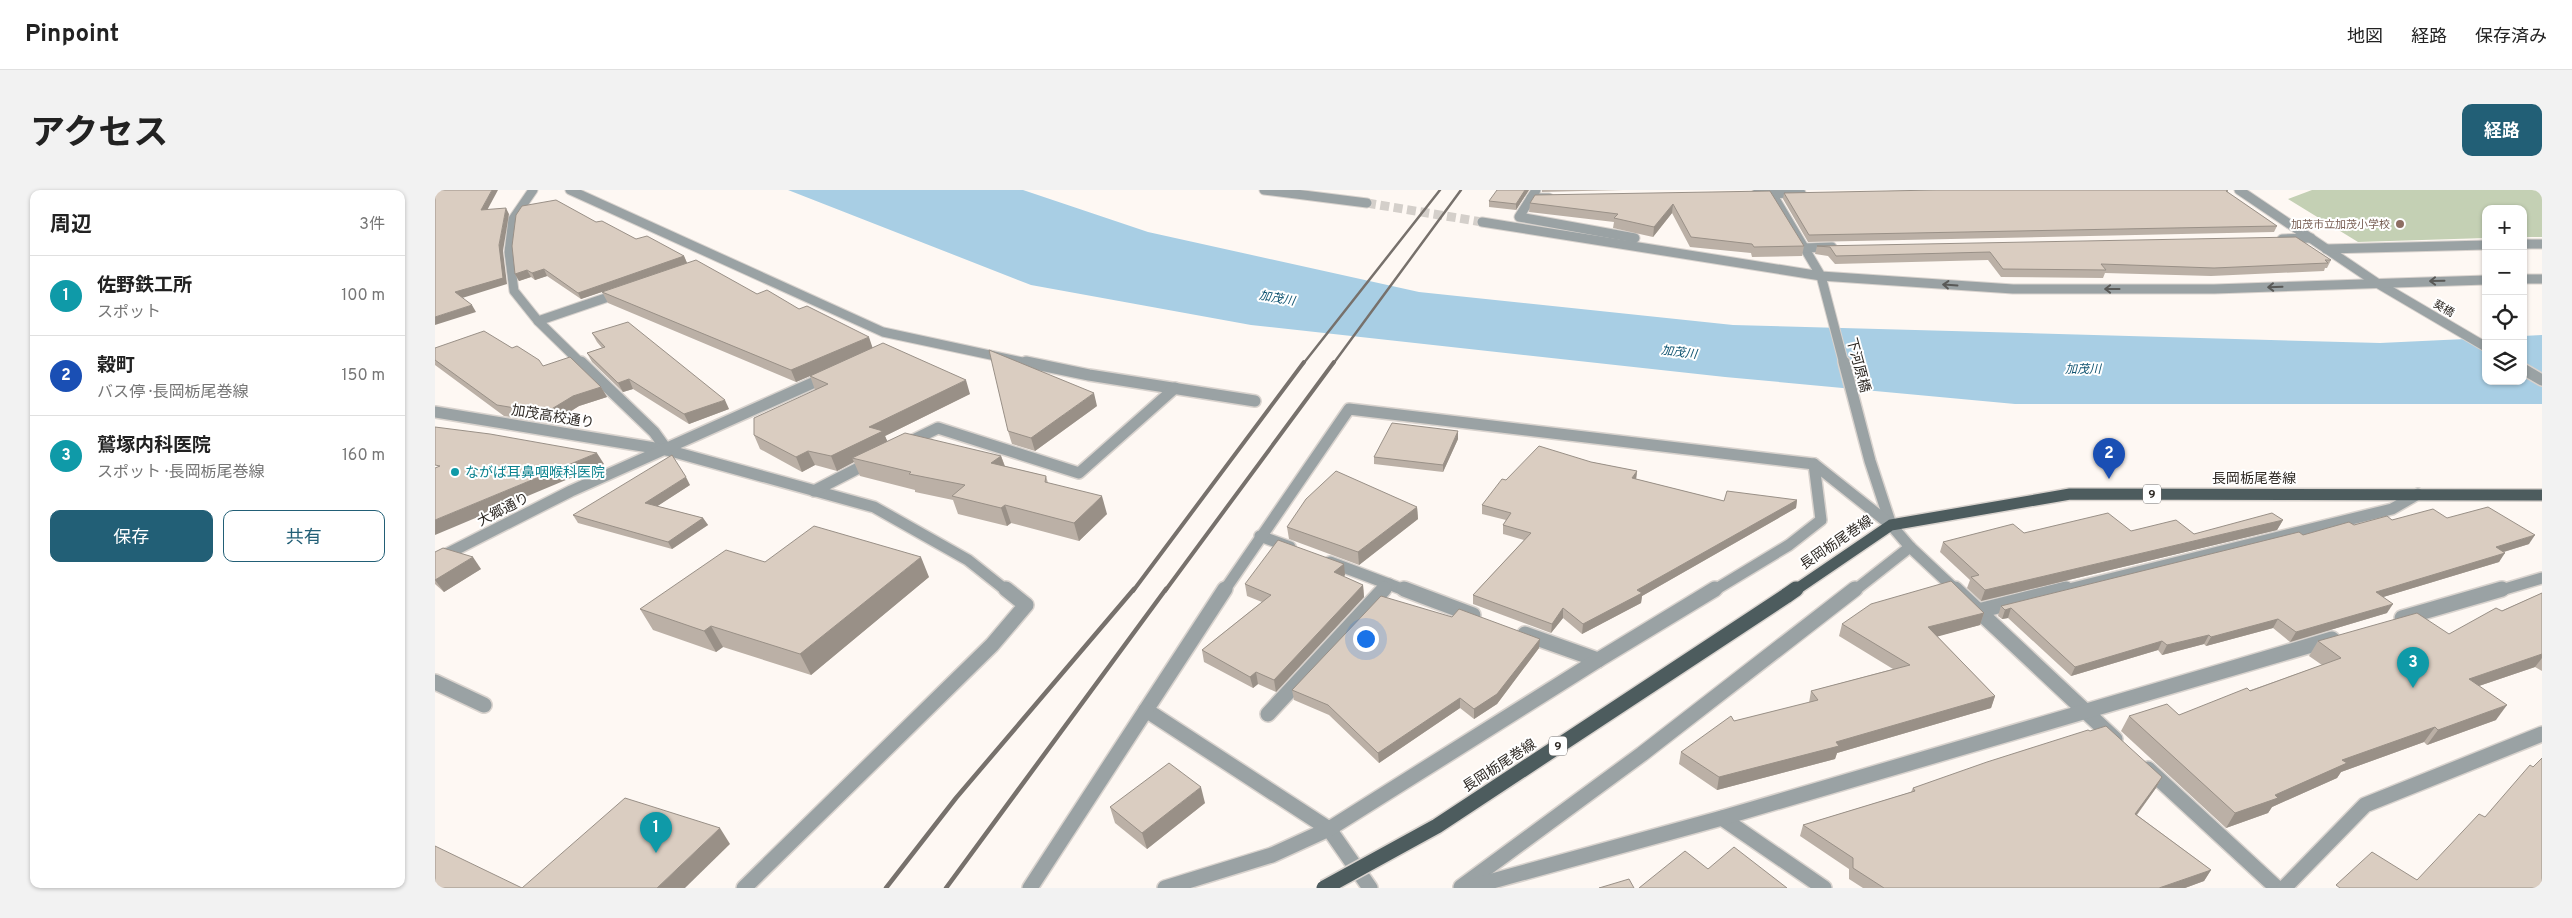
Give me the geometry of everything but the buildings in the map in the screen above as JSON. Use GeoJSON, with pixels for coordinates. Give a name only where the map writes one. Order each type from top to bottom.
{"type":"FeatureCollection","features":[{"type":"Feature","properties":{"kind":"main road","name":"長岡栃尾巻線"},"geometry":{"type":"LineString","coordinates":[[1325,888],[1437,826],[1891,525],[2070,494],[2542,495]]}},
{"type":"Feature","properties":{"kind":"street"},"geometry":{"type":"LineString","coordinates":[[533,190],[513,219],[509,252],[514,291],[538,321],[654,432],[667,450]]}},
{"type":"Feature","properties":{"kind":"street"},"geometry":{"type":"LineString","coordinates":[[570,190],[591,195],[719,258],[883,332],[1089,375],[1255,401]]}},
{"type":"Feature","properties":{"kind":"street"},"geometry":{"type":"LineString","coordinates":[[1264,190],[1367,203]]}},
{"type":"Feature","properties":{"kind":"street","name":"葵橋"},"geometry":{"type":"LineString","coordinates":[[2239,190],[2377,283],[2482,345]]}},
{"type":"Feature","properties":{"kind":"street"},"geometry":{"type":"LineString","coordinates":[[1743,194],[1771,192],[1812,193]]}},
{"type":"Feature","properties":{"kind":"street","name":"下河原橋"},"geometry":{"type":"LineString","coordinates":[[1771,192],[1821,276],[1870,461],[1891,525]]}},
{"type":"Feature","properties":{"kind":"street"},"geometry":{"type":"LineString","coordinates":[[1560,198],[1533,194],[1519,217],[1669,244],[1682,254]]}},
{"type":"Feature","properties":{"kind":"street"},"geometry":{"type":"LineString","coordinates":[[1482,222],[1821,276],[2013,289],[2214,289],[2482,280]]}},
{"type":"Feature","properties":{"kind":"street"},"geometry":{"type":"LineString","coordinates":[[2271,239],[2311,238]]}},
{"type":"Feature","properties":{"kind":"street"},"geometry":{"type":"LineString","coordinates":[[2527,244],[2542,244]]}},
{"type":"Feature","properties":{"kind":"street"},"geometry":{"type":"LineString","coordinates":[[2326,249],[2482,245]]}},
{"type":"Feature","properties":{"kind":"street"},"geometry":{"type":"LineString","coordinates":[[1804,248],[1844,247]]}},
{"type":"Feature","properties":{"kind":"street"},"geometry":{"type":"LineString","coordinates":[[701,264],[719,258]]}},
{"type":"Feature","properties":{"kind":"street"},"geometry":{"type":"LineString","coordinates":[[2527,279],[2542,278]]}},
{"type":"Feature","properties":{"kind":"street"},"geometry":{"type":"LineString","coordinates":[[538,321],[628,290]]}},
{"type":"Feature","properties":{"kind":"street"},"geometry":{"type":"LineString","coordinates":[[893,348],[911,339]]}},
{"type":"Feature","properties":{"kind":"street"},"geometry":{"type":"LineString","coordinates":[[2527,371],[2542,380]]}},
{"type":"Feature","properties":{"kind":"street","name":"大郷通り"},"geometry":{"type":"LineString","coordinates":[[435,560],[571,491],[839,372]]}},
{"type":"Feature","properties":{"kind":"street"},"geometry":{"type":"LineString","coordinates":[[814,491],[938,428],[1079,473],[1175,388]]}},
{"type":"Feature","properties":{"kind":"street"},"geometry":{"type":"LineString","coordinates":[[1030,888],[1260,536],[1349,410],[1814,464],[1891,525],[1910,547],[1978,611],[2277,888]]}},
{"type":"Feature","properties":{"kind":"street","name":"加茂高校通り"},"geometry":{"type":"LineString","coordinates":[[435,412],[667,450],[874,507],[915,528],[968,560],[1027,605],[992,644],[744,888]]}},
{"type":"Feature","properties":{"kind":"street"},"geometry":{"type":"LineString","coordinates":[[1165,888],[1272,855],[1329,829],[1598,660],[1789,545],[1821,520],[1814,464]]}},
{"type":"Feature","properties":{"kind":"street"},"geometry":{"type":"LineString","coordinates":[[1978,611],[2392,509],[2418,494]]}},
{"type":"Feature","properties":{"kind":"street"},"geometry":{"type":"LineString","coordinates":[[1260,536],[1489,621]]}},
{"type":"Feature","properties":{"kind":"street"},"geometry":{"type":"LineString","coordinates":[[1459,888],[1642,754],[1910,547]]}},
{"type":"Feature","properties":{"kind":"street"},"geometry":{"type":"LineString","coordinates":[[2389,622],[2539,582]]}},
{"type":"Feature","properties":{"kind":"street"},"geometry":{"type":"LineString","coordinates":[[1268,714],[1389,584]]}},
{"type":"Feature","properties":{"kind":"street"},"geometry":{"type":"LineString","coordinates":[[1516,630],[1598,660]]}},
{"type":"Feature","properties":{"kind":"street"},"geometry":{"type":"LineString","coordinates":[[1467,888],[1722,818],[2341,636]]}},
{"type":"Feature","properties":{"kind":"street"},"geometry":{"type":"LineString","coordinates":[[435,682],[483,705]]}},
{"type":"Feature","properties":{"kind":"street"},"geometry":{"type":"LineString","coordinates":[[1147,710],[1329,829],[1370,888]]}},
{"type":"Feature","properties":{"kind":"street"},"geometry":{"type":"LineString","coordinates":[[2284,888],[2365,805],[2542,734]]}},
{"type":"Feature","properties":{"kind":"street"},"geometry":{"type":"LineString","coordinates":[[1722,818],[1824,888]]}},
{"type":"Feature","properties":{"kind":"green space","name":"加茂市立加茂小学校"},"geometry":{"type":"Polygon","coordinates":[[[2312,190],[2542,190],[2542,237],[2527,237],[2527,205],[2482,205],[2482,238],[2358,242],[2288,199],[2312,190]]]}},
{"type":"Feature","properties":{"kind":"water","name":"加茂川"},"geometry":{"type":"Polygon","coordinates":[[[788,190],[1023,190],[1148,232],[1419,292],[1733,325],[2380,343],[2482,338],[2482,385],[2527,385],[2527,336],[2542,335],[2542,404],[2015,404],[1725,377],[1251,325],[1031,285],[788,190]]]}},
{"type":"Feature","properties":{"kind":"tunnel"},"geometry":{"type":"LineString","coordinates":[[1367,203],[1482,222]]}},
{"type":"Feature","properties":{"kind":"railway"},"geometry":{"type":"LineString","coordinates":[[1303,364],[1440,190]]}},
{"type":"Feature","properties":{"kind":"railway"},"geometry":{"type":"LineString","coordinates":[[1333,364],[1461,190]]}},
{"type":"Feature","properties":{"kind":"railway"},"geometry":{"type":"LineString","coordinates":[[1133,591],[1304,362]]}},
{"type":"Feature","properties":{"kind":"railway"},"geometry":{"type":"LineString","coordinates":[[1165,591],[1334,362]]}},
{"type":"Feature","properties":{"kind":"railway"},"geometry":{"type":"LineString","coordinates":[[886,888],[956,798],[1134,589]]}},
{"type":"Feature","properties":{"kind":"railway"},"geometry":{"type":"LineString","coordinates":[[946,888],[1166,589]]}},
{"type":"Feature","properties":{"kind":"place","name":"加茂市立加茂小学校"},"geometry":{"type":"Point","coordinates":[2400,224]}},
{"type":"Feature","properties":{"kind":"place","name":"ながば耳鼻咽喉科医院"},"geometry":{"type":"Point","coordinates":[455,472]}},
{"type":"Feature","properties":{"kind":"place","name":"穀町"},"geometry":{"type":"Point","coordinates":[2109,479]}},
{"type":"Feature","properties":{"kind":"place","name":"鷲塚内科医院"},"geometry":{"type":"Point","coordinates":[2413,688]}},
{"type":"Feature","properties":{"kind":"place","name":"佐野鉄工所"},"geometry":{"type":"Point","coordinates":[656,853]}}]}
